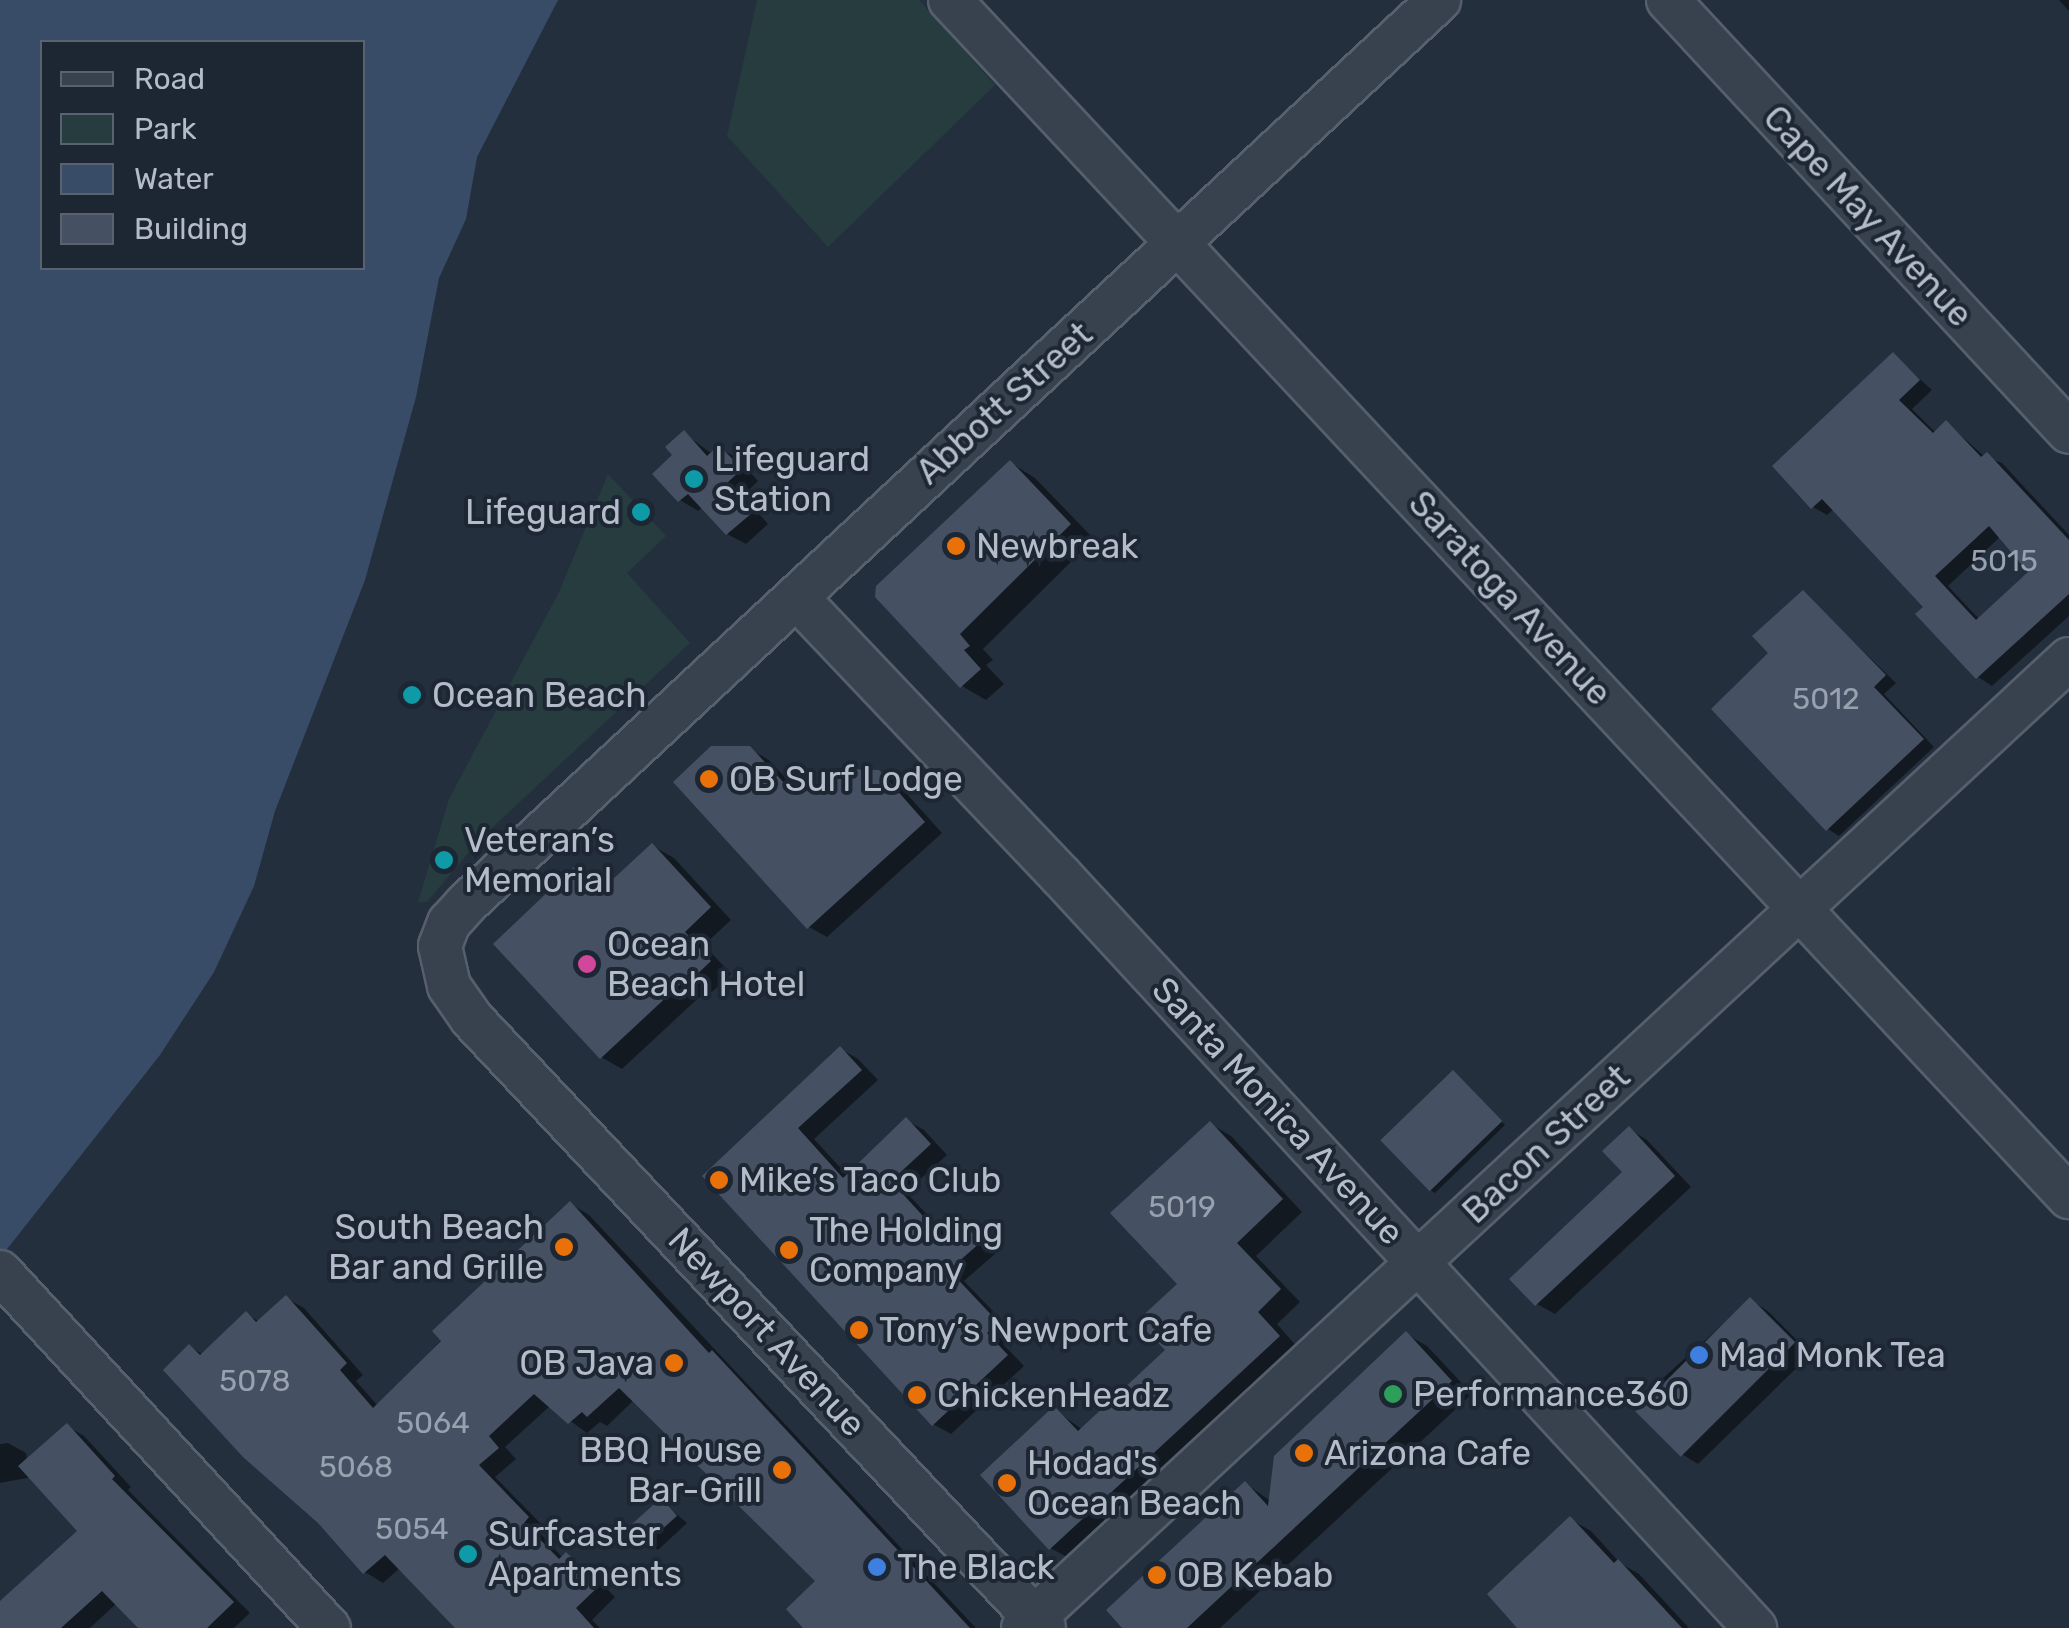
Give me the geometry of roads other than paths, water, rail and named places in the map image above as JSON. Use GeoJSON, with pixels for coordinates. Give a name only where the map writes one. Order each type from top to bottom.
{"type":"FeatureCollection","features":[{"type":"Feature","properties":{"kind":"street","name":"Saratoga Avenue"},"geometry":{"type":"LineString","coordinates":[[950,0],[2069,1197]]}},
{"type":"Feature","properties":{"kind":"street","name":"Abbott Street"},"geometry":{"type":"LineString","coordinates":[[490,1036],[460,1004],[442,966],[440,946],[449,923],[1439,0]]}},
{"type":"Feature","properties":{"kind":"street","name":"Cape May Avenue"},"geometry":{"type":"LineString","coordinates":[[1668,0],[2069,432]]}},
{"type":"Feature","properties":{"kind":"street","name":"Santa Monica Avenue"},"geometry":{"type":"LineString","coordinates":[[797,598],[1755,1628]]}},
{"type":"Feature","properties":{"kind":"street","name":"Bacon Street"},"geometry":{"type":"LineString","coordinates":[[1034,1625],[2069,659]]}},
{"type":"Feature","properties":{"kind":"street","name":"Newport Avenue"},"geometry":{"type":"LineString","coordinates":[[490,1036],[1034,1625]]}},
{"type":"Feature","properties":{"kind":"street"},"geometry":{"type":"LineString","coordinates":[[0,1272],[330,1628]]}},
{"type":"Feature","properties":{"kind":"water"},"geometry":{"type":"Polygon","coordinates":[[[0,0],[558,0],[477,157],[466,219],[439,278],[416,397],[365,580],[275,811],[254,886],[214,972],[160,1055],[0,1258],[0,0]]]}},
{"type":"Feature","properties":{"kind":"place","name":"Lifeguard Station"},"geometry":{"type":"Point","coordinates":[694,479]}},
{"type":"Feature","properties":{"kind":"place","name":"Lifeguard"},"geometry":{"type":"Point","coordinates":[641,512]}},
{"type":"Feature","properties":{"kind":"place","name":"Newbreak"},"geometry":{"type":"Point","coordinates":[956,546]}},
{"type":"Feature","properties":{"kind":"place","name":"Ocean Beach"},"geometry":{"type":"Point","coordinates":[412,695]}},
{"type":"Feature","properties":{"kind":"place","name":"OB Surf Lodge"},"geometry":{"type":"Point","coordinates":[709,779]}},
{"type":"Feature","properties":{"kind":"place","name":"Veteran’s Memorial"},"geometry":{"type":"Point","coordinates":[444,860]}},
{"type":"Feature","properties":{"kind":"place","name":"Ocean Beach Hotel"},"geometry":{"type":"Point","coordinates":[587,964]}},
{"type":"Feature","properties":{"kind":"place","name":"Mike’s Taco Club"},"geometry":{"type":"Point","coordinates":[719,1180]}},
{"type":"Feature","properties":{"kind":"place","name":"South Beach Bar and Grille"},"geometry":{"type":"Point","coordinates":[564,1247]}},
{"type":"Feature","properties":{"kind":"place","name":"The Holding Company"},"geometry":{"type":"Point","coordinates":[789,1250]}},
{"type":"Feature","properties":{"kind":"place","name":"Tony’s Newport Cafe"},"geometry":{"type":"Point","coordinates":[859,1330]}},
{"type":"Feature","properties":{"kind":"place","name":"Mad Monk Tea"},"geometry":{"type":"Point","coordinates":[1699,1355]}},
{"type":"Feature","properties":{"kind":"place","name":"OB Java"},"geometry":{"type":"Point","coordinates":[674,1363]}},
{"type":"Feature","properties":{"kind":"place","name":"Performance360"},"geometry":{"type":"Point","coordinates":[1393,1394]}},
{"type":"Feature","properties":{"kind":"place","name":"ChickenHeadz"},"geometry":{"type":"Point","coordinates":[917,1395]}},
{"type":"Feature","properties":{"kind":"place","name":"Arizona Cafe"},"geometry":{"type":"Point","coordinates":[1304,1453]}},
{"type":"Feature","properties":{"kind":"place","name":"BBQ House Bar-Grill"},"geometry":{"type":"Point","coordinates":[782,1470]}},
{"type":"Feature","properties":{"kind":"place","name":"Hodad's Ocean Beach"},"geometry":{"type":"Point","coordinates":[1007,1483]}},
{"type":"Feature","properties":{"kind":"place","name":"Surfcaster Apartments"},"geometry":{"type":"Point","coordinates":[468,1554]}},
{"type":"Feature","properties":{"kind":"place","name":"The Black"},"geometry":{"type":"Point","coordinates":[877,1567]}},
{"type":"Feature","properties":{"kind":"place","name":"OB Kebab"},"geometry":{"type":"Point","coordinates":[1157,1575]}}]}
